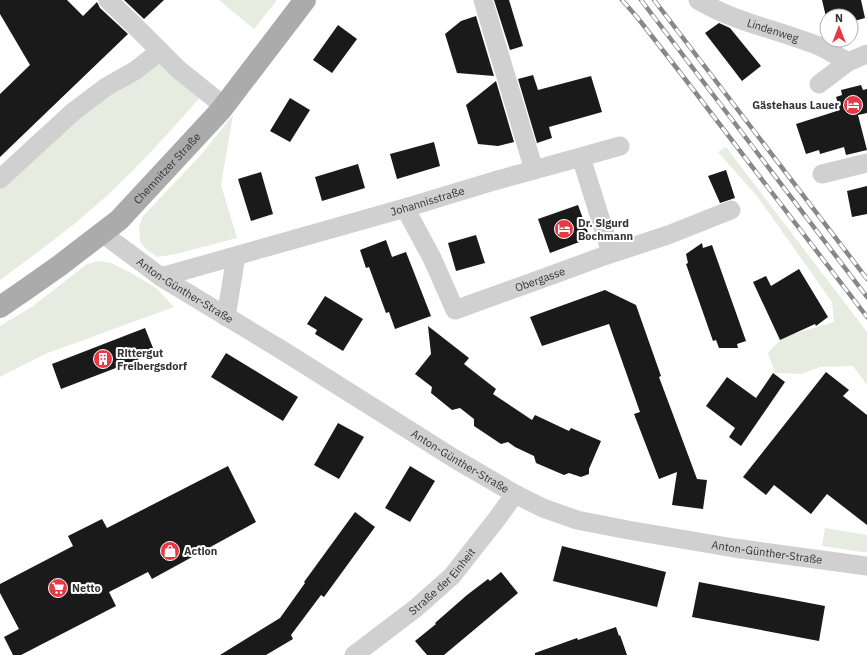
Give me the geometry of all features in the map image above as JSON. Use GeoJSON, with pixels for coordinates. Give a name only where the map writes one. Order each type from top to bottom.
{"type":"FeatureCollection","features":[{"type":"Feature","properties":{"kind":"main road","name":"Chemnitzer Straße"},"geometry":{"type":"LineString","coordinates":[[0,307],[59,266],[119,220],[224,106],[305,0]]}},
{"type":"Feature","properties":{"kind":"street"},"geometry":{"type":"LineString","coordinates":[[108,0],[179,70],[195,75],[224,106]]}},
{"type":"Feature","properties":{"kind":"street"},"geometry":{"type":"LineString","coordinates":[[483,0],[534,170]]}},
{"type":"Feature","properties":{"kind":"street","name":"Lindenweg"},"geometry":{"type":"LineString","coordinates":[[698,0],[725,14],[821,48],[848,62]]}},
{"type":"Feature","properties":{"kind":"street"},"geometry":{"type":"LineString","coordinates":[[0,180],[74,111],[106,87],[136,70],[160,51]]}},
{"type":"Feature","properties":{"kind":"street"},"geometry":{"type":"LineString","coordinates":[[819,84],[848,62],[867,54]]}},
{"type":"Feature","properties":{"kind":"street","name":"Johannisstraße"},"geometry":{"type":"LineString","coordinates":[[161,277],[620,146]]}},
{"type":"Feature","properties":{"kind":"street"},"geometry":{"type":"LineString","coordinates":[[581,157],[611,253]]}},
{"type":"Feature","properties":{"kind":"street"},"geometry":{"type":"LineString","coordinates":[[822,174],[867,163]]}},
{"type":"Feature","properties":{"kind":"street","name":"Obergasse"},"geometry":{"type":"LineString","coordinates":[[405,208],[432,258],[454,310],[552,276],[611,253],[668,235],[731,210]]}},
{"type":"Feature","properties":{"kind":"street","name":"Anton-Günther-Straße"},"geometry":{"type":"LineString","coordinates":[[102,233],[161,277],[285,352],[449,455],[515,494],[543,508],[577,520],[687,541],[866,569]]}},
{"type":"Feature","properties":{"kind":"street"},"geometry":{"type":"LineString","coordinates":[[226,317],[236,256]]}},
{"type":"Feature","properties":{"kind":"street","name":"Straße der Einheit"},"geometry":{"type":"LineString","coordinates":[[354,655],[416,608],[452,576],[515,494]]}},
{"type":"Feature","properties":{"kind":"shaded area"},"geometry":{"type":"Polygon","coordinates":[[[219,0],[277,0],[254,29],[219,0]]]}},
{"type":"Feature","properties":{"kind":"shaded area"},"geometry":{"type":"Polygon","coordinates":[[[160,51],[205,92],[151,152],[102,200],[60,235],[0,280],[0,179],[160,51]]]}},
{"type":"Feature","properties":{"kind":"shaded area"},"geometry":{"type":"Polygon","coordinates":[[[233,115],[221,185],[237,238],[176,254],[158,257],[148,251],[140,242],[139,227],[143,216],[200,156],[233,115]]]}},
{"type":"Feature","properties":{"kind":"shaded area"},"geometry":{"type":"Polygon","coordinates":[[[726,147],[867,332],[867,385],[853,366],[820,367],[801,374],[775,373],[768,353],[780,340],[793,334],[834,322],[832,302],[757,196],[718,152],[726,147]]]}},
{"type":"Feature","properties":{"kind":"shaded area"},"geometry":{"type":"Polygon","coordinates":[[[98,261],[111,263],[133,274],[156,288],[174,307],[45,354],[0,377],[0,326],[33,306],[87,264],[98,261]]]}},
{"type":"Feature","properties":{"kind":"shaded area"},"geometry":{"type":"Polygon","coordinates":[[[825,528],[867,535],[867,552],[822,546],[825,528]]]}},
{"type":"Feature","properties":{"kind":"building"},"geometry":{"type":"Polygon","coordinates":[[[0,0],[67,0],[83,16],[97,2],[100,8],[128,34],[0,157],[0,94],[30,65],[0,14],[0,0]]]}},
{"type":"Feature","properties":{"kind":"building"},"geometry":{"type":"Polygon","coordinates":[[[124,0],[164,0],[144,19],[124,0]]]}},
{"type":"Feature","properties":{"kind":"building"},"geometry":{"type":"Polygon","coordinates":[[[494,0],[509,0],[523,46],[510,50],[494,0]]]}},
{"type":"Feature","properties":{"kind":"building"},"geometry":{"type":"Polygon","coordinates":[[[822,0],[861,0],[865,18],[859,20],[859,8],[824,8],[822,0]]]}},
{"type":"Feature","properties":{"kind":"building"},"geometry":{"type":"Polygon","coordinates":[[[476,16],[494,76],[457,73],[445,34],[461,21],[476,16]]]}},
{"type":"Feature","properties":{"kind":"building"},"geometry":{"type":"Polygon","coordinates":[[[719,23],[730,28],[761,66],[742,81],[705,33],[719,23]]]}},
{"type":"Feature","properties":{"kind":"building"},"geometry":{"type":"Polygon","coordinates":[[[338,25],[357,39],[332,73],[313,60],[338,25]]]}},
{"type":"Feature","properties":{"kind":"building"},"geometry":{"type":"Polygon","coordinates":[[[533,75],[538,90],[591,76],[602,112],[549,127],[552,138],[537,143],[518,79],[533,75]]]}},
{"type":"Feature","properties":{"kind":"building"},"geometry":{"type":"Polygon","coordinates":[[[496,81],[514,142],[498,146],[478,144],[466,105],[496,81]]]}},
{"type":"Feature","properties":{"kind":"building"},"geometry":{"type":"Polygon","coordinates":[[[861,85],[863,90],[867,89],[867,113],[858,115],[867,150],[846,155],[844,147],[820,154],[819,150],[806,154],[796,124],[840,110],[836,97],[842,95],[841,90],[861,85]]]}},
{"type":"Feature","properties":{"kind":"building"},"geometry":{"type":"Polygon","coordinates":[[[290,98],[310,110],[290,142],[270,131],[290,98]]]}},
{"type":"Feature","properties":{"kind":"building"},"geometry":{"type":"Polygon","coordinates":[[[434,142],[440,166],[397,179],[390,154],[434,142]]]}},
{"type":"Feature","properties":{"kind":"building"},"geometry":{"type":"Polygon","coordinates":[[[358,164],[365,188],[322,201],[315,177],[358,164]]]}},
{"type":"Feature","properties":{"kind":"building"},"geometry":{"type":"Polygon","coordinates":[[[726,170],[735,198],[720,203],[708,176],[726,170]]]}},
{"type":"Feature","properties":{"kind":"building"},"geometry":{"type":"Polygon","coordinates":[[[261,172],[273,214],[251,221],[238,179],[261,172]]]}},
{"type":"Feature","properties":{"kind":"building"},"geometry":{"type":"Polygon","coordinates":[[[867,186],[867,214],[852,217],[847,191],[867,186]]]}},
{"type":"Feature","properties":{"kind":"building","name":"Dr. Sigurd Bochmann"},"geometry":{"type":"Polygon","coordinates":[[[578,205],[590,238],[550,253],[538,219],[578,205]]]}},
{"type":"Feature","properties":{"kind":"building"},"geometry":{"type":"Polygon","coordinates":[[[476,235],[485,263],[456,271],[448,243],[476,235]]]}},
{"type":"Feature","properties":{"kind":"building"},"geometry":{"type":"Polygon","coordinates":[[[386,240],[392,257],[406,252],[431,316],[395,329],[389,312],[386,313],[369,267],[366,268],[360,250],[386,240]]]}},
{"type":"Feature","properties":{"kind":"building"},"geometry":{"type":"Polygon","coordinates":[[[702,243],[703,248],[712,245],[746,341],[737,344],[738,348],[719,348],[716,340],[713,341],[686,264],[688,263],[686,254],[702,243]]]}},
{"type":"Feature","properties":{"kind":"building"},"geometry":{"type":"Polygon","coordinates":[[[799,269],[828,317],[816,326],[815,324],[780,340],[753,282],[766,276],[771,286],[799,269]]]}},
{"type":"Feature","properties":{"kind":"building"},"geometry":{"type":"Polygon","coordinates":[[[605,290],[636,305],[661,376],[659,377],[697,479],[707,480],[703,509],[672,505],[677,472],[659,479],[634,414],[640,412],[609,324],[542,346],[530,317],[605,290]]]}},
{"type":"Feature","properties":{"kind":"building"},"geometry":{"type":"Polygon","coordinates":[[[325,296],[363,319],[343,351],[315,334],[317,330],[307,324],[325,296]]]}},
{"type":"Feature","properties":{"kind":"building"},"geometry":{"type":"Polygon","coordinates":[[[428,326],[469,358],[464,364],[496,389],[493,394],[532,420],[535,415],[569,431],[571,428],[601,441],[589,469],[589,474],[581,477],[569,473],[564,475],[536,463],[534,456],[508,442],[501,444],[474,426],[474,419],[460,408],[452,410],[431,393],[432,387],[415,374],[431,354],[428,326]]]}},
{"type":"Feature","properties":{"kind":"building","name":"Rittergut Freibergsdorf"},"geometry":{"type":"Polygon","coordinates":[[[145,328],[155,353],[61,389],[52,364],[145,328]]]}},
{"type":"Feature","properties":{"kind":"building"},"geometry":{"type":"Polygon","coordinates":[[[226,353],[298,397],[283,421],[211,377],[226,353]]]}},
{"type":"Feature","properties":{"kind":"building"},"geometry":{"type":"Polygon","coordinates":[[[826,372],[849,390],[843,396],[867,415],[867,525],[827,494],[811,514],[774,485],[766,495],[743,477],[826,372]]]}},
{"type":"Feature","properties":{"kind":"building"},"geometry":{"type":"Polygon","coordinates":[[[773,373],[785,382],[741,446],[729,437],[735,428],[706,406],[727,377],[756,398],[773,373]]]}},
{"type":"Feature","properties":{"kind":"building"},"geometry":{"type":"Polygon","coordinates":[[[338,423],[364,437],[339,479],[314,465],[338,423]]]}},
{"type":"Feature","properties":{"kind":"building"},"geometry":{"type":"Polygon","coordinates":[[[228,466],[256,522],[152,579],[148,572],[109,592],[116,606],[21,655],[13,655],[4,637],[19,629],[0,593],[0,584],[73,546],[68,536],[102,519],[107,528],[228,466]]]}},
{"type":"Feature","properties":{"kind":"building"},"geometry":{"type":"Polygon","coordinates":[[[410,466],[435,481],[410,522],[385,508],[410,466]]]}},
{"type":"Feature","properties":{"kind":"building"},"geometry":{"type":"Polygon","coordinates":[[[355,512],[375,527],[324,597],[321,595],[291,635],[293,639],[266,655],[220,655],[280,618],[305,583],[304,582],[355,512]]]}},
{"type":"Feature","properties":{"kind":"building"},"geometry":{"type":"Polygon","coordinates":[[[562,546],[666,572],[657,607],[553,581],[562,546]]]}},
{"type":"Feature","properties":{"kind":"building"},"geometry":{"type":"Polygon","coordinates":[[[501,572],[518,593],[444,655],[427,655],[415,641],[467,595],[488,579],[490,581],[501,572]]]}},
{"type":"Feature","properties":{"kind":"building"},"geometry":{"type":"Polygon","coordinates":[[[699,582],[825,606],[819,641],[692,617],[699,582]]]}},
{"type":"Feature","properties":{"kind":"building"},"geometry":{"type":"Polygon","coordinates":[[[616,627],[627,655],[535,655],[535,653],[577,638],[578,640],[616,627]]]}},
{"type":"Feature","properties":{"kind":"railway"},"geometry":{"type":"LineString","coordinates":[[622,0],[682,75],[867,317]]}},
{"type":"Feature","properties":{"kind":"railway"},"geometry":{"type":"LineString","coordinates":[[641,0],[867,297]]}},
{"type":"Feature","properties":{"kind":"railway"},"geometry":{"type":"LineString","coordinates":[[654,0],[867,279]]}},
{"type":"Feature","properties":{"kind":"place","name":"Gästehaus Lauer"},"geometry":{"type":"Point","coordinates":[853,105]}},
{"type":"Feature","properties":{"kind":"place","name":"Dr. Sigurd Bochmann"},"geometry":{"type":"Point","coordinates":[564,229]}},
{"type":"Feature","properties":{"kind":"place","name":"Rittergut Freibergsdorf"},"geometry":{"type":"Point","coordinates":[103,359]}},
{"type":"Feature","properties":{"kind":"place","name":"Action"},"geometry":{"type":"Point","coordinates":[170,551]}},
{"type":"Feature","properties":{"kind":"place","name":"Netto"},"geometry":{"type":"Point","coordinates":[58,588]}}]}
